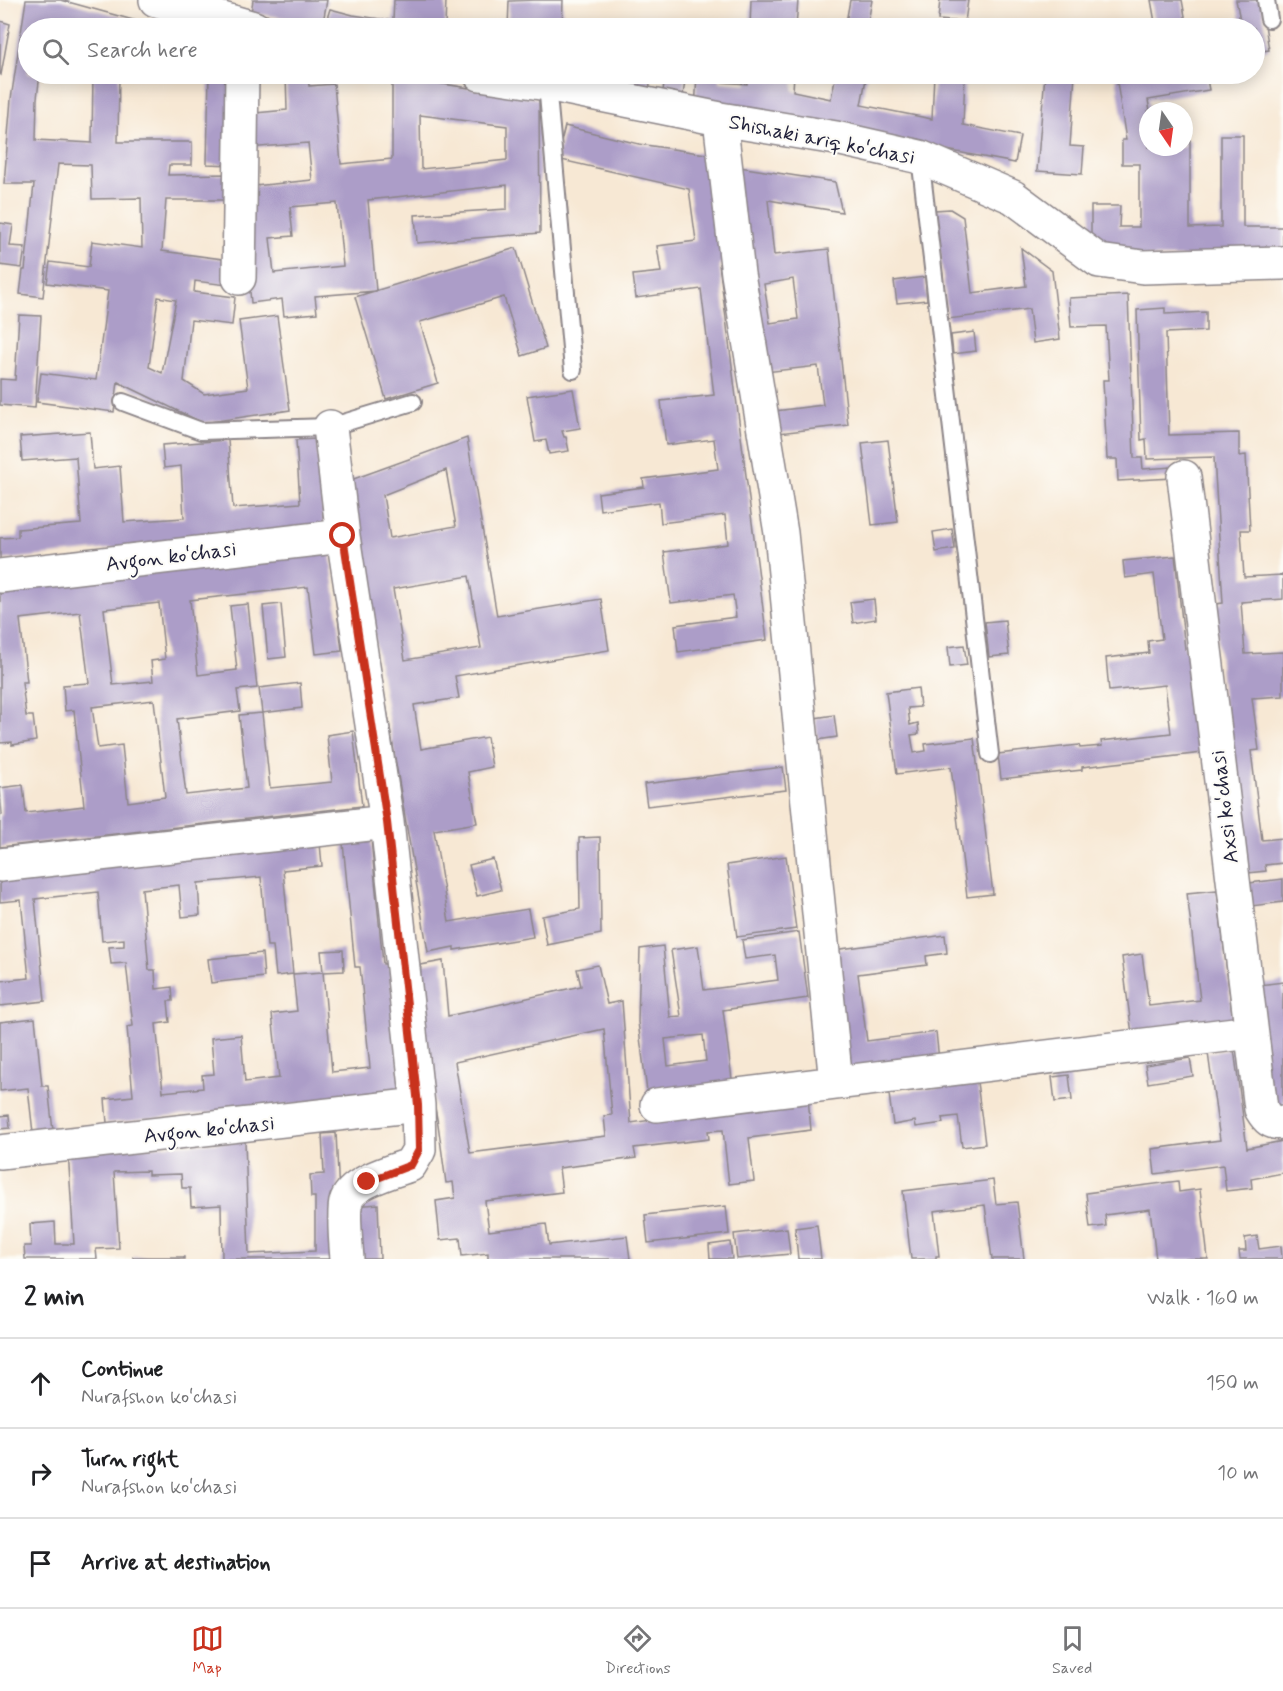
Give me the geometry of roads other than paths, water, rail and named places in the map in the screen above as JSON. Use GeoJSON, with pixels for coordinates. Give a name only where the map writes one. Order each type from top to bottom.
{"type":"FeatureCollection","features":[{"type":"Feature","properties":{"kind":"street"},"geometry":{"type":"LineString","coordinates":[[156,0],[214,18]]}},
{"type":"Feature","properties":{"kind":"street"},"geometry":{"type":"LineString","coordinates":[[239,278],[242,84]]}},
{"type":"Feature","properties":{"kind":"street","name":"Shishaki ariq koʻchasi"},"geometry":{"type":"LineString","coordinates":[[547,84],[720,119],[836,138],[920,157],[1013,197],[1099,261],[1143,267],[1283,263]]}},
{"type":"Feature","properties":{"kind":"street"},"geometry":{"type":"LineString","coordinates":[[720,119],[738,274],[781,532],[836,1083]]}},
{"type":"Feature","properties":{"kind":"street"},"geometry":{"type":"LineString","coordinates":[[330,427],[343,536],[387,822],[418,1105],[419,1150],[411,1165],[367,1182],[353,1191],[346,1201],[347,1259]]}},
{"type":"Feature","properties":{"kind":"street","name":"Axsi koʻchasi"},"geometry":{"type":"LineString","coordinates":[[1184,477],[1261,1109],[1267,1120],[1276,1123],[1283,1122]]}},
{"type":"Feature","properties":{"kind":"street","name":"Avgon koʻchasi"},"geometry":{"type":"LineString","coordinates":[[0,576],[343,536]]}},
{"type":"Feature","properties":{"kind":"street"},"geometry":{"type":"LineString","coordinates":[[0,865],[387,822]]}},
{"type":"Feature","properties":{"kind":"street"},"geometry":{"type":"LineString","coordinates":[[657,1105],[1251,1032]]}},
{"type":"Feature","properties":{"kind":"street","name":"Avgon koʻchasi"},"geometry":{"type":"LineString","coordinates":[[0,1152],[418,1105]]}},
{"type":"Feature","properties":{"kind":"lane"},"geometry":{"type":"LineString","coordinates":[[1266,0],[1269,19]]}},
{"type":"Feature","properties":{"kind":"lane"},"geometry":{"type":"LineString","coordinates":[[547,84],[573,370]]}},
{"type":"Feature","properties":{"kind":"lane"},"geometry":{"type":"LineString","coordinates":[[920,157],[990,754]]}},
{"type":"Feature","properties":{"kind":"lane"},"geometry":{"type":"LineString","coordinates":[[123,402],[201,431],[330,427],[413,402]]}}]}
